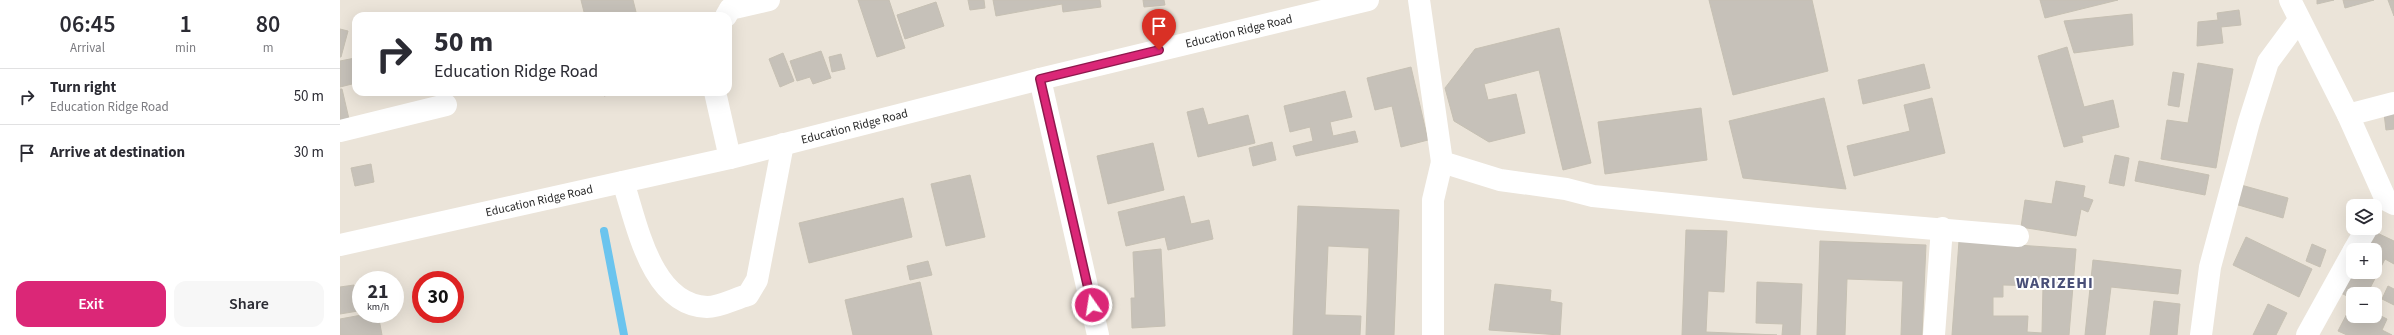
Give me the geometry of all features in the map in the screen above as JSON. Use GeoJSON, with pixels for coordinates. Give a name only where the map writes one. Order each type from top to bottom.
{"type":"FeatureCollection","features":[{"type":"Feature","properties":{"kind":"street"},"geometry":{"type":"LineString","coordinates":[[728,12],[730,9],[769,0]]}},
{"type":"Feature","properties":{"kind":"street","name":"Education Ridge Road"},"geometry":{"type":"LineString","coordinates":[[340,245],[730,158],[1040,79],[1368,0]]}},
{"type":"Feature","properties":{"kind":"street"},"geometry":{"type":"LineString","coordinates":[[1420,0],[1442,162],[1433,200],[1433,335]]}},
{"type":"Feature","properties":{"kind":"street"},"geometry":{"type":"LineString","coordinates":[[2290,0],[2348,115],[2385,207]]}},
{"type":"Feature","properties":{"kind":"street"},"geometry":{"type":"LineString","coordinates":[[2201,335],[2210,267],[2249,122],[2268,62],[2299,20]]}},
{"type":"Feature","properties":{"kind":"street"},"geometry":{"type":"LineString","coordinates":[[1040,79],[1098,335]]}},
{"type":"Feature","properties":{"kind":"street"},"geometry":{"type":"LineString","coordinates":[[716,96],[730,158]]}},
{"type":"Feature","properties":{"kind":"street"},"geometry":{"type":"LineString","coordinates":[[2348,115],[2394,103]]}},
{"type":"Feature","properties":{"kind":"street"},"geometry":{"type":"LineString","coordinates":[[340,131],[446,105]]}},
{"type":"Feature","properties":{"kind":"street"},"geometry":{"type":"LineString","coordinates":[[622,182],[652,265],[665,288],[689,303],[708,307],[748,294],[757,280],[783,144]]}},
{"type":"Feature","properties":{"kind":"street"},"geometry":{"type":"LineString","coordinates":[[1442,162],[1500,180],[1566,189],[1593,196],[1817,219],[1942,228],[2018,236]]}},
{"type":"Feature","properties":{"kind":"street"},"geometry":{"type":"LineString","coordinates":[[1934,335],[1942,228]]}},
{"type":"Feature","properties":{"kind":"street"},"geometry":{"type":"LineString","coordinates":[[2307,335],[2346,265]]}},
{"type":"Feature","properties":{"kind":"building"},"geometry":{"type":"Polygon","coordinates":[[[581,0],[633,0],[636,12],[584,12],[581,0]]]}},
{"type":"Feature","properties":{"kind":"building"},"geometry":{"type":"Polygon","coordinates":[[[858,0],[889,0],[905,48],[877,57],[858,0]]]}},
{"type":"Feature","properties":{"kind":"building"},"geometry":{"type":"Polygon","coordinates":[[[968,0],[984,0],[985,8],[970,10],[968,0]]]}},
{"type":"Feature","properties":{"kind":"building"},"geometry":{"type":"Polygon","coordinates":[[[993,0],[1100,0],[1101,7],[1063,12],[1062,4],[996,16],[993,0]]]}},
{"type":"Feature","properties":{"kind":"building"},"geometry":{"type":"Polygon","coordinates":[[[1143,0],[1164,0],[1165,5],[1144,7],[1143,0]]]}},
{"type":"Feature","properties":{"kind":"building"},"geometry":{"type":"Polygon","coordinates":[[[1709,0],[1812,0],[1828,71],[1733,95],[1709,0]]]}},
{"type":"Feature","properties":{"kind":"building"},"geometry":{"type":"Polygon","coordinates":[[[2040,0],[2118,0],[2045,18],[2040,0]]]}},
{"type":"Feature","properties":{"kind":"building"},"geometry":{"type":"Polygon","coordinates":[[[2317,0],[2334,0],[2317,4],[2317,0]]]}},
{"type":"Feature","properties":{"kind":"building"},"geometry":{"type":"Polygon","coordinates":[[[2343,0],[2374,0],[2345,8],[2343,0]]]}},
{"type":"Feature","properties":{"kind":"building"},"geometry":{"type":"Polygon","coordinates":[[[2388,0],[2394,0],[2394,16],[2388,0]]]}},
{"type":"Feature","properties":{"kind":"building"},"geometry":{"type":"Polygon","coordinates":[[[936,2],[944,26],[905,39],[897,15],[936,2]]]}},
{"type":"Feature","properties":{"kind":"building"},"geometry":{"type":"Polygon","coordinates":[[[2239,10],[2241,25],[2221,27],[2223,43],[2197,46],[2198,22],[2218,20],[2217,13],[2239,10]]]}},
{"type":"Feature","properties":{"kind":"building"},"geometry":{"type":"Polygon","coordinates":[[[2132,14],[2133,45],[2074,53],[2064,21],[2132,14]]]}},
{"type":"Feature","properties":{"kind":"building"},"geometry":{"type":"Polygon","coordinates":[[[1559,28],[1591,163],[1563,170],[1539,70],[1484,84],[1488,100],[1516,94],[1525,133],[1489,142],[1454,121],[1445,88],[1475,49],[1559,28]]]}},
{"type":"Feature","properties":{"kind":"building"},"geometry":{"type":"Polygon","coordinates":[[[340,29],[348,31],[341,57],[340,57],[340,29]]]}},
{"type":"Feature","properties":{"kind":"building"},"geometry":{"type":"Polygon","coordinates":[[[2067,47],[2084,107],[2113,100],[2119,127],[2082,136],[2081,134],[2083,142],[2064,147],[2038,56],[2067,47]]]}},
{"type":"Feature","properties":{"kind":"building"},"geometry":{"type":"Polygon","coordinates":[[[821,51],[831,78],[813,84],[810,77],[797,81],[790,61],[821,51]]]}},
{"type":"Feature","properties":{"kind":"building"},"geometry":{"type":"Polygon","coordinates":[[[783,53],[794,81],[780,87],[769,59],[783,53]]]}},
{"type":"Feature","properties":{"kind":"building"},"geometry":{"type":"Polygon","coordinates":[[[841,54],[845,69],[832,72],[829,57],[841,54]]]}},
{"type":"Feature","properties":{"kind":"building"},"geometry":{"type":"Polygon","coordinates":[[[352,59],[352,84],[340,87],[340,61],[352,59]]]}},
{"type":"Feature","properties":{"kind":"building"},"geometry":{"type":"Polygon","coordinates":[[[2198,63],[2233,69],[2216,168],[2161,159],[2167,120],[2188,123],[2198,63]]]}},
{"type":"Feature","properties":{"kind":"building"},"geometry":{"type":"Polygon","coordinates":[[[1924,64],[1930,88],[1863,104],[1858,80],[1924,64]]]}},
{"type":"Feature","properties":{"kind":"building"},"geometry":{"type":"Polygon","coordinates":[[[1411,67],[1428,140],[1401,147],[1392,106],[1375,110],[1367,78],[1411,67]]]}},
{"type":"Feature","properties":{"kind":"building"},"geometry":{"type":"Polygon","coordinates":[[[2173,72],[2184,74],[2179,107],[2168,105],[2173,72]]]}},
{"type":"Feature","properties":{"kind":"building"},"geometry":{"type":"Polygon","coordinates":[[[340,89],[342,89],[349,119],[340,122],[340,89]]]}},
{"type":"Feature","properties":{"kind":"building"},"geometry":{"type":"Polygon","coordinates":[[[1345,91],[1352,117],[1330,122],[1333,136],[1355,131],[1358,142],[1296,156],[1293,146],[1313,141],[1310,127],[1290,132],[1284,106],[1345,91]]]}},
{"type":"Feature","properties":{"kind":"building"},"geometry":{"type":"Polygon","coordinates":[[[1824,98],[1846,189],[1743,178],[1729,121],[1824,98]]]}},
{"type":"Feature","properties":{"kind":"building"},"geometry":{"type":"Polygon","coordinates":[[[1932,98],[1945,153],[1854,176],[1847,146],[1910,131],[1904,105],[1932,98]]]}},
{"type":"Feature","properties":{"kind":"building"},"geometry":{"type":"Polygon","coordinates":[[[1203,108],[1208,125],[1248,115],[1255,143],[1198,157],[1187,112],[1203,108]]]}},
{"type":"Feature","properties":{"kind":"building"},"geometry":{"type":"Polygon","coordinates":[[[1701,108],[1707,160],[1605,174],[1598,122],[1701,108]]]}},
{"type":"Feature","properties":{"kind":"building"},"geometry":{"type":"Polygon","coordinates":[[[2394,111],[2394,129],[2386,130],[2384,113],[2394,111]]]}},
{"type":"Feature","properties":{"kind":"building"},"geometry":{"type":"Polygon","coordinates":[[[1272,142],[1276,160],[1253,166],[1249,148],[1272,142]]]}},
{"type":"Feature","properties":{"kind":"building"},"geometry":{"type":"Polygon","coordinates":[[[1153,143],[1164,190],[1108,204],[1097,156],[1153,143]]]}},
{"type":"Feature","properties":{"kind":"building"},"geometry":{"type":"Polygon","coordinates":[[[2115,155],[2129,158],[2124,186],[2109,183],[2115,155]]]}},
{"type":"Feature","properties":{"kind":"building"},"geometry":{"type":"Polygon","coordinates":[[[2139,161],[2209,175],[2205,195],[2135,181],[2139,161]]]}},
{"type":"Feature","properties":{"kind":"building"},"geometry":{"type":"Polygon","coordinates":[[[371,164],[374,182],[355,186],[351,168],[371,164]]]}},
{"type":"Feature","properties":{"kind":"building"},"geometry":{"type":"Polygon","coordinates":[[[970,175],[985,237],[946,246],[931,184],[970,175]]]}},
{"type":"Feature","properties":{"kind":"building"},"geometry":{"type":"Polygon","coordinates":[[[2056,181],[2085,186],[2083,197],[2093,200],[2088,212],[2081,209],[2076,236],[2021,227],[2025,200],[2052,204],[2056,181]]]}},
{"type":"Feature","properties":{"kind":"building"},"geometry":{"type":"Polygon","coordinates":[[[2241,185],[2288,198],[2283,218],[2235,204],[2241,185]]]}},
{"type":"Feature","properties":{"kind":"building"},"geometry":{"type":"Polygon","coordinates":[[[1184,196],[1191,224],[1209,220],[1213,239],[1168,250],[1165,237],[1126,246],[1118,212],[1184,196]]]}},
{"type":"Feature","properties":{"kind":"building"},"geometry":{"type":"Polygon","coordinates":[[[903,198],[912,237],[809,263],[799,223],[903,198]]]}},
{"type":"Feature","properties":{"kind":"building"},"geometry":{"type":"Polygon","coordinates":[[[1298,206],[1399,210],[1394,335],[1366,335],[1369,248],[1328,246],[1325,315],[1361,316],[1360,335],[1293,335],[1298,206]]]}},
{"type":"Feature","properties":{"kind":"building"},"geometry":{"type":"Polygon","coordinates":[[[1686,230],[1727,231],[1724,292],[1708,291],[1706,332],[1777,335],[1682,335],[1686,230]]]}},
{"type":"Feature","properties":{"kind":"building"},"geometry":{"type":"Polygon","coordinates":[[[2371,235],[2381,235],[2394,241],[2394,264],[2385,259],[2382,265],[2382,243],[2367,243],[2371,235]]]}},
{"type":"Feature","properties":{"kind":"building"},"geometry":{"type":"Polygon","coordinates":[[[2246,237],[2312,269],[2299,297],[2233,265],[2246,237]]]}},
{"type":"Feature","properties":{"kind":"building"},"geometry":{"type":"Polygon","coordinates":[[[1820,241],[1926,245],[1922,335],[1901,335],[1903,281],[1847,279],[1845,335],[1817,335],[1820,241]]]}},
{"type":"Feature","properties":{"kind":"building"},"geometry":{"type":"Polygon","coordinates":[[[1959,241],[2076,249],[2069,335],[1952,335],[1959,241]],[[2003,285],[2003,297],[1993,297],[1993,316],[2028,316],[2027,332],[2042,333],[2043,286],[2003,285]]]}},
{"type":"Feature","properties":{"kind":"building"},"geometry":{"type":"Polygon","coordinates":[[[2312,244],[2326,250],[2320,267],[2306,261],[2312,244]]]}},
{"type":"Feature","properties":{"kind":"building"},"geometry":{"type":"Polygon","coordinates":[[[1161,249],[1165,326],[1132,328],[1131,298],[1135,298],[1133,252],[1161,249]]]}},
{"type":"Feature","properties":{"kind":"building"},"geometry":{"type":"Polygon","coordinates":[[[2093,260],[2181,270],[2178,294],[2111,287],[2105,335],[2085,335],[2093,260]]]}},
{"type":"Feature","properties":{"kind":"building"},"geometry":{"type":"Polygon","coordinates":[[[928,261],[932,275],[910,280],[907,266],[928,261]]]}},
{"type":"Feature","properties":{"kind":"building"},"geometry":{"type":"Polygon","coordinates":[[[2349,279],[2375,279],[2371,287],[2346,287],[2346,296],[2341,293],[2349,279]]]}},
{"type":"Feature","properties":{"kind":"building"},"geometry":{"type":"Polygon","coordinates":[[[920,282],[932,335],[853,335],[845,300],[920,282]]]}},
{"type":"Feature","properties":{"kind":"building"},"geometry":{"type":"Polygon","coordinates":[[[1757,282],[1802,284],[1800,335],[1782,335],[1783,324],[1756,323],[1757,282]]]}},
{"type":"Feature","properties":{"kind":"building"},"geometry":{"type":"Polygon","coordinates":[[[1495,284],[1551,290],[1550,301],[1562,303],[1560,335],[1489,330],[1495,284]]]}},
{"type":"Feature","properties":{"kind":"building"},"geometry":{"type":"Polygon","coordinates":[[[352,285],[352,312],[340,314],[340,287],[352,285]]]}},
{"type":"Feature","properties":{"kind":"building"},"geometry":{"type":"Polygon","coordinates":[[[2388,286],[2394,289],[2394,305],[2382,299],[2388,286]]]}},
{"type":"Feature","properties":{"kind":"building"},"geometry":{"type":"Polygon","coordinates":[[[2154,301],[2180,304],[2177,335],[2150,335],[2154,301]]]}},
{"type":"Feature","properties":{"kind":"building"},"geometry":{"type":"Polygon","coordinates":[[[2268,304],[2287,313],[2276,335],[2253,335],[2268,304]]]}},
{"type":"Feature","properties":{"kind":"building"},"geometry":{"type":"Polygon","coordinates":[[[2346,316],[2346,323],[2382,323],[2382,316],[2387,319],[2382,330],[2392,335],[2347,335],[2338,331],[2346,316]]]}},
{"type":"Feature","properties":{"kind":"building"},"geometry":{"type":"Polygon","coordinates":[[[352,317],[352,323],[380,323],[382,335],[340,335],[340,319],[352,317]]]}},
{"type":"Feature","properties":{"kind":"waterway"},"geometry":{"type":"LineString","coordinates":[[604,231],[624,335]]}},
{"type":"Feature","properties":{"kind":"district","name":"WARIZEHI"},"geometry":{"type":"Point","coordinates":[2055,283]}},
{"type":"Feature","properties":{"kind":"route"},"geometry":{"type":"LineString","coordinates":[[1092,305],[1040,79],[1159,50]]}}]}
